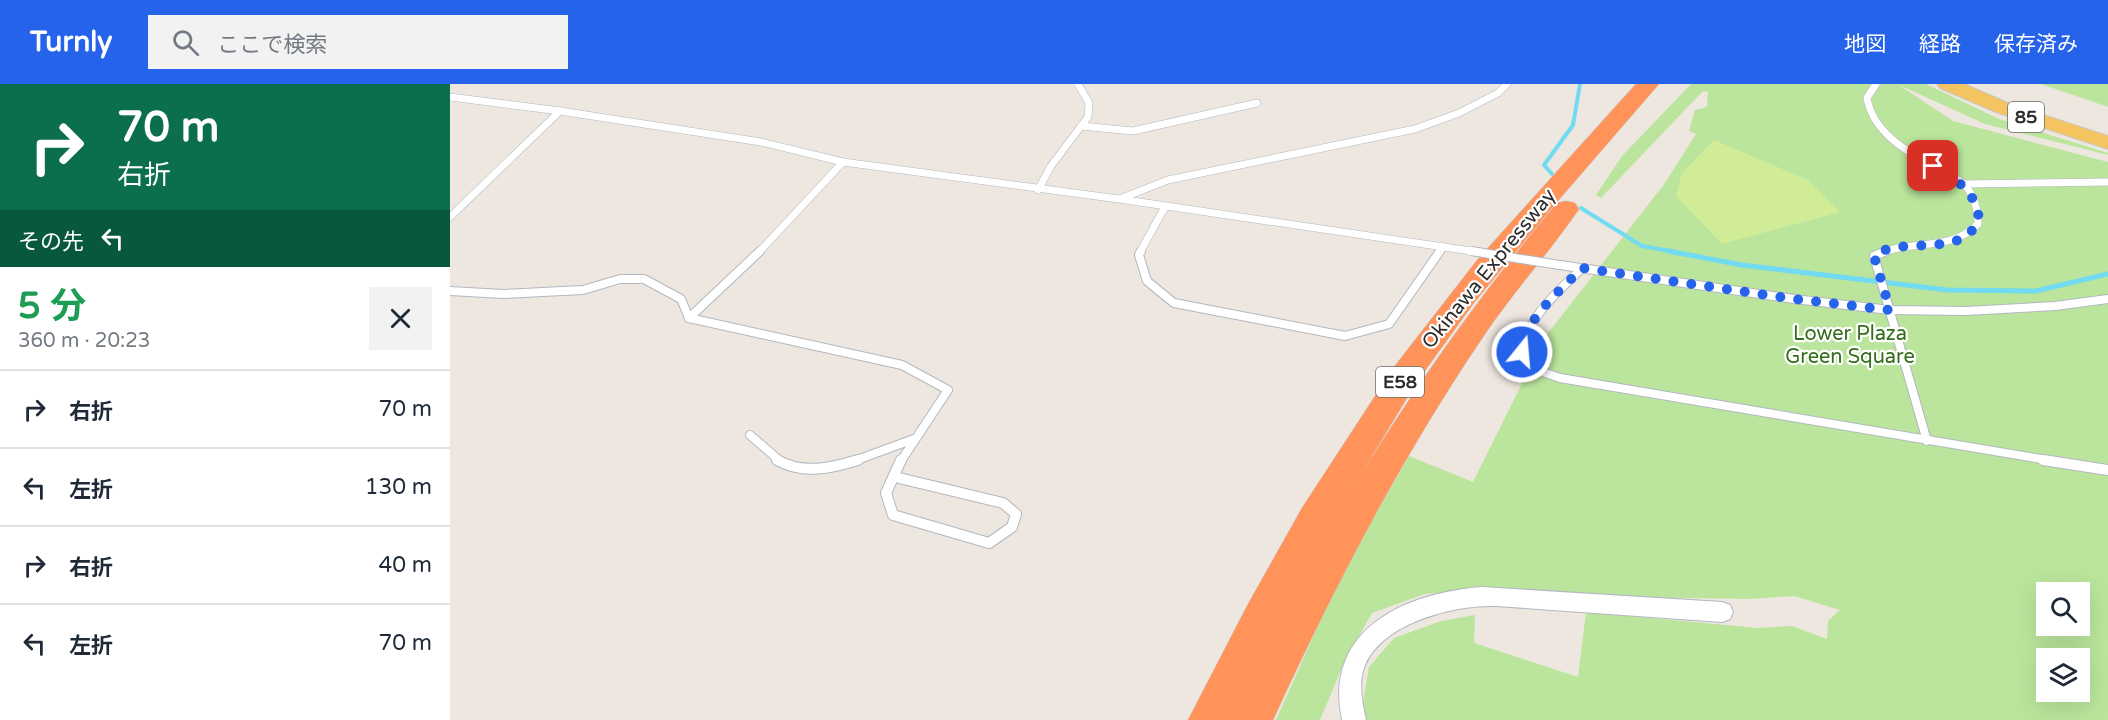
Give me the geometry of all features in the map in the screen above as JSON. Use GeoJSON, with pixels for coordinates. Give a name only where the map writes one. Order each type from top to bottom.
{"type":"FeatureCollection","features":[{"type":"Feature","properties":{"kind":"highway","name":"Okinawa Expressway"},"geometry":{"type":"LineString","coordinates":[[1210,720],[1305,536],[1396,388],[1438,329],[1508,240],[1648,84]]}},
{"type":"Feature","properties":{"kind":"highway","name":"Okinawa Expressway"},"geometry":{"type":"LineString","coordinates":[[1251,720],[1334,554],[1379,473],[1466,340],[1533,247],[1673,84]]}},
{"type":"Feature","properties":{"kind":"main road","name":"85"},"geometry":{"type":"LineString","coordinates":[[1947,84],[2003,108],[2108,143]]}},
{"type":"Feature","properties":{"kind":"main road","name":"85"},"geometry":{"type":"LineString","coordinates":[[1970,84],[2046,114],[2108,134]]}},
{"type":"Feature","properties":{"kind":"street"},"geometry":{"type":"LineString","coordinates":[[1354,720],[1350,678],[1361,650],[1386,626],[1423,608],[1475,596],[1583,601],[1683,612],[1722,612]]}},
{"type":"Feature","properties":{"kind":"lane"},"geometry":{"type":"LineString","coordinates":[[1038,190],[1051,166],[1088,117],[1089,103],[1078,84]]}},
{"type":"Feature","properties":{"kind":"lane"},"geometry":{"type":"LineString","coordinates":[[1119,199],[1168,180],[1415,129],[1459,113],[1498,93],[1507,84]]}},
{"type":"Feature","properties":{"kind":"lane"},"geometry":{"type":"LineString","coordinates":[[1875,84],[1868,95],[1871,118],[1900,147],[1964,184],[1974,200],[1979,219],[1967,235],[1924,247],[1880,251],[1874,256],[1928,441]]}},
{"type":"Feature","properties":{"kind":"lane"},"geometry":{"type":"LineString","coordinates":[[450,97],[560,111],[761,142],[843,162],[1038,190],[1119,199],[1794,299],[1890,310],[1966,311],[2055,306],[2108,299]]}},
{"type":"Feature","properties":{"kind":"lane"},"geometry":{"type":"LineString","coordinates":[[1081,126],[1133,131],[1257,103]]}},
{"type":"Feature","properties":{"kind":"lane"},"geometry":{"type":"LineString","coordinates":[[450,217],[560,111]]}},
{"type":"Feature","properties":{"kind":"lane"},"geometry":{"type":"LineString","coordinates":[[689,318],[745,267],[843,162]]}},
{"type":"Feature","properties":{"kind":"lane"},"geometry":{"type":"LineString","coordinates":[[1964,184],[2108,182]]}},
{"type":"Feature","properties":{"kind":"lane"},"geometry":{"type":"LineString","coordinates":[[1165,207],[1139,255],[1147,281],[1174,303],[1345,336],[1389,324],[1443,247]]}},
{"type":"Feature","properties":{"kind":"lane"},"geometry":{"type":"LineString","coordinates":[[1582,268],[1528,328],[1522,340],[1522,352],[1538,370],[1560,378],[2108,470]]}},
{"type":"Feature","properties":{"kind":"lane"},"geometry":{"type":"LineString","coordinates":[[450,291],[503,294],[583,290],[620,279],[644,279],[681,299],[689,318]]}},
{"type":"Feature","properties":{"kind":"lane"},"geometry":{"type":"LineString","coordinates":[[689,318],[902,365],[948,390],[903,456],[886,493],[892,515],[989,543],[1012,527],[1016,514],[1003,503],[899,478]]}},
{"type":"Feature","properties":{"kind":"lane"},"geometry":{"type":"LineString","coordinates":[[750,435],[757,444],[787,465],[825,470],[915,439]]}},
{"type":"Feature","properties":{"kind":"green space","name":"Lower Plaza Green Square"},"geometry":{"type":"Polygon","coordinates":[[[1691,84],[1926,84],[1999,119],[2108,153],[2108,155],[1985,124],[1899,85],[1953,121],[2108,162],[2108,720],[1363,720],[1361,714],[1369,667],[1394,638],[1441,621],[1475,615],[1474,643],[1578,677],[1586,612],[1758,628],[1792,626],[1827,639],[1828,621],[1840,610],[1794,596],[1751,599],[1625,597],[1509,588],[1425,594],[1372,613],[1344,663],[1320,720],[1276,720],[1339,578],[1409,456],[1473,482],[1545,337],[1665,183],[1696,134],[1689,131],[1695,110],[1707,107],[1708,92],[1703,91],[1601,198],[1596,195],[1622,156],[1691,84]]]}},
{"type":"Feature","properties":{"kind":"green space"},"geometry":{"type":"Polygon","coordinates":[[[2041,84],[2108,84],[2108,107],[2041,84]]]}},
{"type":"Feature","properties":{"kind":"green space"},"geometry":{"type":"Polygon","coordinates":[[[1714,140],[1808,180],[1840,212],[1722,244],[1676,196],[1682,173],[1714,140]]]}},
{"type":"Feature","properties":{"kind":"waterway"},"geometry":{"type":"LineString","coordinates":[[1552,174],[1544,165],[1573,125],[1580,84]]}},
{"type":"Feature","properties":{"kind":"waterway"},"geometry":{"type":"LineString","coordinates":[[1581,208],[1642,246],[1676,252]]}},
{"type":"Feature","properties":{"kind":"waterway"},"geometry":{"type":"LineString","coordinates":[[1668,251],[1742,265],[1947,290],[2036,291],[2108,274]]}},
{"type":"Feature","properties":{"kind":"route"},"geometry":{"type":"LineString","coordinates":[[1522,352],[1522,340],[1528,328],[1582,268],[1794,299],[1890,310],[1874,256],[1880,251],[1924,247],[1953,241],[1967,235],[1979,219],[1974,200],[1964,184],[1933,166]]}}]}
